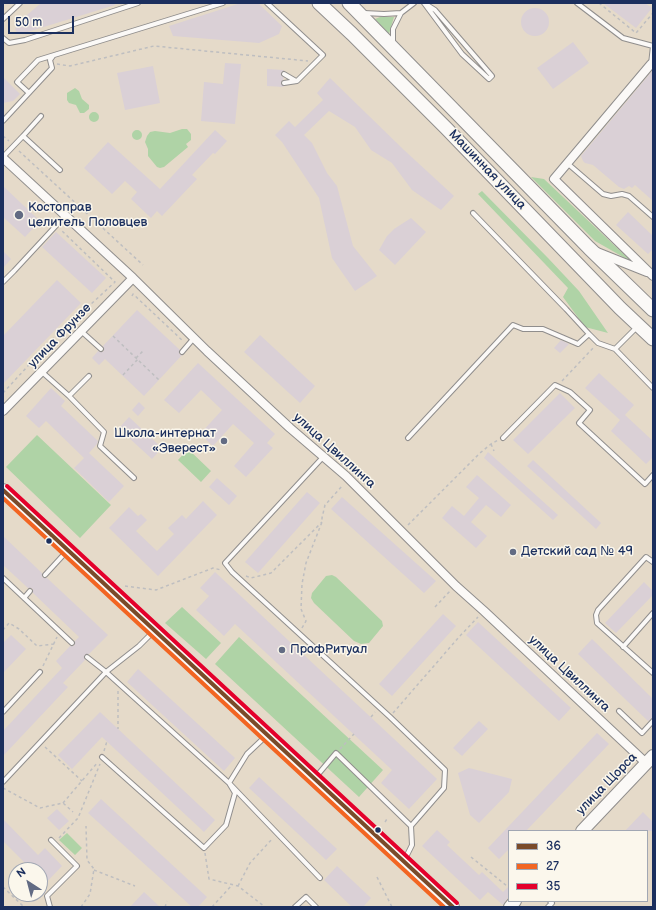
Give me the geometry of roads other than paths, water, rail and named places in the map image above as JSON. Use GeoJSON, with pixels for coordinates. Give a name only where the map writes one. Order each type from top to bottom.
{"type":"FeatureCollection","features":[{"type":"Feature","properties":{"kind":"main road","name":"Машинная улица"},"geometry":{"type":"LineString","coordinates":[[319,3],[446,128],[620,308],[653,339]]}},
{"type":"Feature","properties":{"kind":"main road","name":"Машинная улица"},"geometry":{"type":"LineString","coordinates":[[349,3],[589,248],[653,310]]}},
{"type":"Feature","properties":{"kind":"main road"},"geometry":{"type":"LineString","coordinates":[[3,490],[314,780],[453,907]]}},
{"type":"Feature","properties":{"kind":"main road","name":"улица Щорса"},"geometry":{"type":"LineString","coordinates":[[583,830],[650,760]]}},
{"type":"Feature","properties":{"kind":"street"},"geometry":{"type":"LineString","coordinates":[[652,65],[554,179],[652,275]]}},
{"type":"Feature","properties":{"kind":"street","name":"улица Цвиллинга"},"geometry":{"type":"LineString","coordinates":[[3,157],[133,278],[290,428],[349,479],[456,586],[650,760]]}},
{"type":"Feature","properties":{"kind":"street"},"geometry":{"type":"LineString","coordinates":[[589,248],[652,275]]}},
{"type":"Feature","properties":{"kind":"street","name":"улица Фрунзе"},"geometry":{"type":"LineString","coordinates":[[3,411],[133,278]]}},
{"type":"Feature","properties":{"kind":"lane"},"geometry":{"type":"LineString","coordinates":[[3,19],[20,3]]}},
{"type":"Feature","properties":{"kind":"lane"},"geometry":{"type":"LineString","coordinates":[[3,38],[9,43],[25,40],[138,3]]}},
{"type":"Feature","properties":{"kind":"lane"},"geometry":{"type":"LineString","coordinates":[[29,93],[17,82],[38,60],[223,3]]}},
{"type":"Feature","properties":{"kind":"lane"},"geometry":{"type":"LineString","coordinates":[[266,3],[323,55],[297,81],[284,82]]}},
{"type":"Feature","properties":{"kind":"lane"},"geometry":{"type":"LineString","coordinates":[[393,48],[393,29],[400,13],[414,3]]}},
{"type":"Feature","properties":{"kind":"lane"},"geometry":{"type":"LineString","coordinates":[[424,3],[436,10],[492,76],[489,79],[462,54],[424,3]]}},
{"type":"Feature","properties":{"kind":"lane"},"geometry":{"type":"LineString","coordinates":[[577,3],[622,38],[653,46],[652,65]]}},
{"type":"Feature","properties":{"kind":"lane"},"geometry":{"type":"LineString","coordinates":[[359,13],[400,13]]}},
{"type":"Feature","properties":{"kind":"lane"},"geometry":{"type":"LineString","coordinates":[[3,121],[52,68],[50,60],[53,55]]}},
{"type":"Feature","properties":{"kind":"lane"},"geometry":{"type":"LineString","coordinates":[[284,74],[297,81]]}},
{"type":"Feature","properties":{"kind":"lane"},"geometry":{"type":"LineString","coordinates":[[3,157],[42,116]]}},
{"type":"Feature","properties":{"kind":"lane"},"geometry":{"type":"LineString","coordinates":[[23,136],[60,170]]}},
{"type":"Feature","properties":{"kind":"lane"},"geometry":{"type":"LineString","coordinates":[[568,163],[603,194],[611,196],[622,194],[628,196],[653,217]]}},
{"type":"Feature","properties":{"kind":"lane"},"geometry":{"type":"LineString","coordinates":[[473,213],[598,343],[615,349],[653,388]]}},
{"type":"Feature","properties":{"kind":"lane"},"geometry":{"type":"LineString","coordinates":[[3,282],[66,216]]}},
{"type":"Feature","properties":{"kind":"lane"},"geometry":{"type":"LineString","coordinates":[[408,438],[513,325],[523,329],[543,329],[578,344],[589,334]]}},
{"type":"Feature","properties":{"kind":"lane"},"geometry":{"type":"LineString","coordinates":[[615,349],[639,326]]}},
{"type":"Feature","properties":{"kind":"lane"},"geometry":{"type":"LineString","coordinates":[[81,330],[101,349]]}},
{"type":"Feature","properties":{"kind":"lane"},"geometry":{"type":"LineString","coordinates":[[194,337],[181,351],[186,344],[194,337]]}},
{"type":"Feature","properties":{"kind":"lane"},"geometry":{"type":"LineString","coordinates":[[42,372],[69,396],[104,432],[100,446],[134,478]]}},
{"type":"Feature","properties":{"kind":"lane"},"geometry":{"type":"LineString","coordinates":[[69,396],[89,376]]}},
{"type":"Feature","properties":{"kind":"lane"},"geometry":{"type":"LineString","coordinates":[[503,438],[555,385],[570,392],[590,410],[579,423],[645,484],[653,475]]}},
{"type":"Feature","properties":{"kind":"lane"},"geometry":{"type":"LineString","coordinates":[[324,456],[225,564],[390,717],[444,770],[444,788],[411,826]]}},
{"type":"Feature","properties":{"kind":"lane"},"geometry":{"type":"LineString","coordinates":[[45,576],[68,550]]}},
{"type":"Feature","properties":{"kind":"lane"},"geometry":{"type":"LineString","coordinates":[[653,562],[646,557],[598,610],[596,615],[597,623],[653,673]]}},
{"type":"Feature","properties":{"kind":"lane"},"geometry":{"type":"LineString","coordinates":[[3,578],[72,643]]}},
{"type":"Feature","properties":{"kind":"lane"},"geometry":{"type":"LineString","coordinates":[[24,598],[30,591]]}},
{"type":"Feature","properties":{"kind":"lane"},"geometry":{"type":"LineString","coordinates":[[624,647],[653,613]]}},
{"type":"Feature","properties":{"kind":"lane"},"geometry":{"type":"LineString","coordinates":[[3,782],[106,672],[139,646],[154,631]]}},
{"type":"Feature","properties":{"kind":"lane"},"geometry":{"type":"LineString","coordinates":[[87,657],[106,672],[229,783],[320,878]]}},
{"type":"Feature","properties":{"kind":"lane"},"geometry":{"type":"LineString","coordinates":[[3,712],[40,672]]}},
{"type":"Feature","properties":{"kind":"lane"},"geometry":{"type":"LineString","coordinates":[[619,711],[642,733],[653,721]]}},
{"type":"Feature","properties":{"kind":"lane"},"geometry":{"type":"LineString","coordinates":[[229,783],[247,754],[267,736]]}},
{"type":"Feature","properties":{"kind":"lane"},"geometry":{"type":"LineString","coordinates":[[314,780],[336,753],[411,826],[412,845],[404,862]]}},
{"type":"Feature","properties":{"kind":"lane"},"geometry":{"type":"LineString","coordinates":[[102,757],[204,848],[226,825],[235,793],[229,783]]}},
{"type":"Feature","properties":{"kind":"lane"},"geometry":{"type":"LineString","coordinates":[[50,907],[47,896],[77,866],[52,842]]}},
{"type":"Feature","properties":{"kind":"lane"},"geometry":{"type":"LineString","coordinates":[[295,907],[306,897],[316,907]]}},
{"type":"Feature","properties":{"kind":"place","name":"Костоправ целитель Половцев"},"geometry":{"type":"Point","coordinates":[19,215]}},
{"type":"Feature","properties":{"kind":"place","name":"Школа-интернат «Эверест»"},"geometry":{"type":"Point","coordinates":[224,441]}},
{"type":"Feature","properties":{"kind":"place","name":"Детский сад № 49"},"geometry":{"type":"Point","coordinates":[513,552]}},
{"type":"Feature","properties":{"kind":"place","name":"ПрофРитуал"},"geometry":{"type":"Point","coordinates":[282,650]}}]}
